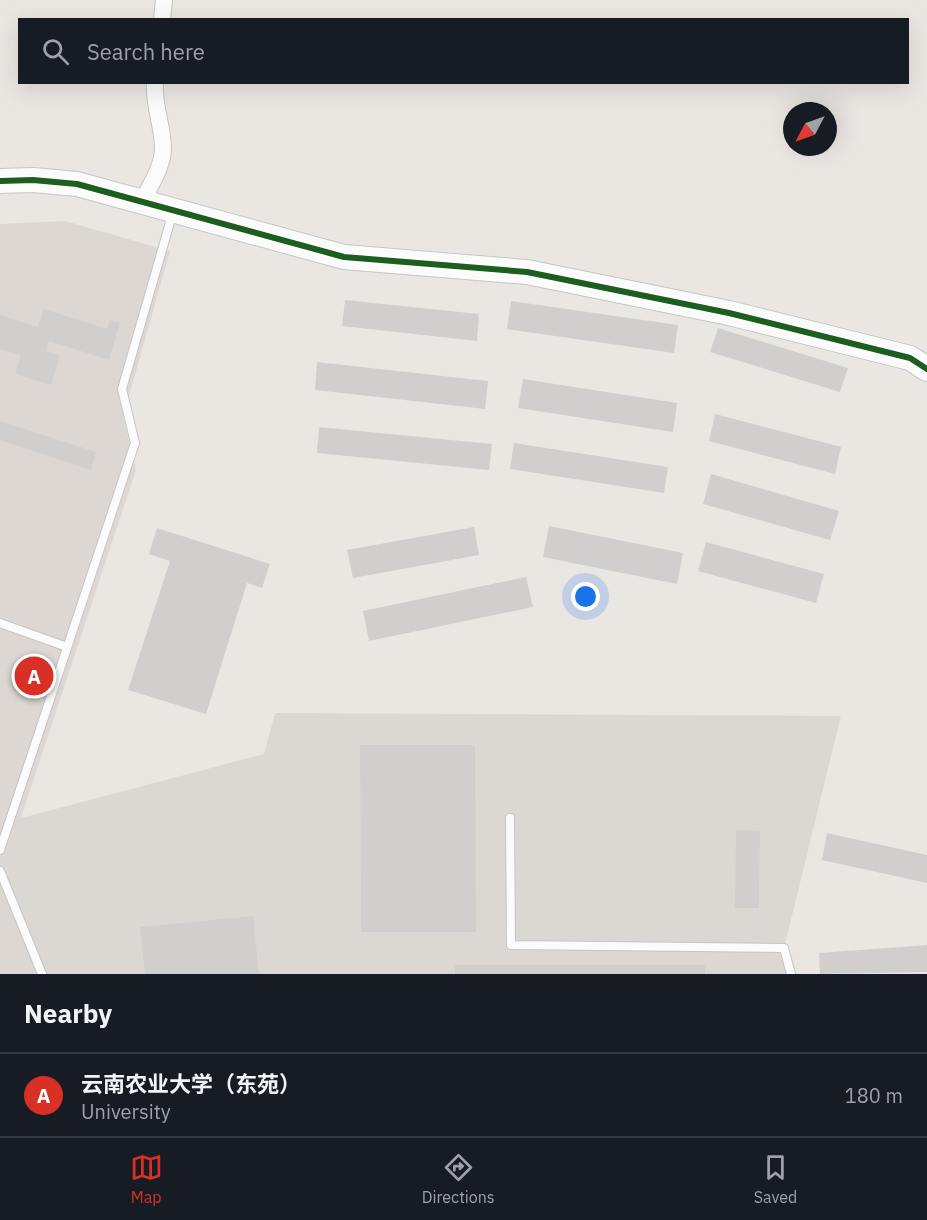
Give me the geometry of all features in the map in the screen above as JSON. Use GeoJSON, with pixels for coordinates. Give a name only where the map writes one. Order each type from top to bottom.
{"type":"FeatureCollection","features":[{"type":"Feature","properties":{"kind":"street"},"geometry":{"type":"LineString","coordinates":[[162,18],[164,0]]}},
{"type":"Feature","properties":{"kind":"street"},"geometry":{"type":"LineString","coordinates":[[143,200],[158,170],[163,149],[154,93],[155,84]]}},
{"type":"Feature","properties":{"kind":"street"},"geometry":{"type":"LineString","coordinates":[[0,181],[33,180],[77,184],[174,208],[344,257],[527,272],[718,311],[910,358],[927,369]]}},
{"type":"Feature","properties":{"kind":"lane"},"geometry":{"type":"LineString","coordinates":[[0,850],[135,443],[122,390],[174,208]]}},
{"type":"Feature","properties":{"kind":"lane"},"geometry":{"type":"LineString","coordinates":[[0,624],[68,647]]}},
{"type":"Feature","properties":{"kind":"lane"},"geometry":{"type":"LineString","coordinates":[[510,818],[511,945],[784,948],[791,974]]}},
{"type":"Feature","properties":{"kind":"lane"},"geometry":{"type":"LineString","coordinates":[[0,871],[42,974]]}},
{"type":"Feature","properties":{"kind":"shaded area"},"geometry":{"type":"Polygon","coordinates":[[[65,221],[170,251],[123,417],[136,470],[0,881],[0,224],[65,221]]]}},
{"type":"Feature","properties":{"kind":"shaded area"},"geometry":{"type":"Polygon","coordinates":[[[275,713],[841,716],[784,948],[791,974],[42,974],[0,871],[10,821],[264,754],[275,713]]]}},
{"type":"Feature","properties":{"kind":"shaded area"},"geometry":{"type":"Polygon","coordinates":[[[0,883],[37,974],[0,974],[0,883]]]}},
{"type":"Feature","properties":{"kind":"building"},"geometry":{"type":"Polygon","coordinates":[[[345,300],[479,314],[477,341],[342,326],[345,300]]]}},
{"type":"Feature","properties":{"kind":"building"},"geometry":{"type":"Polygon","coordinates":[[[511,301],[678,325],[674,353],[507,329],[511,301]]]}},
{"type":"Feature","properties":{"kind":"building"},"geometry":{"type":"Polygon","coordinates":[[[44,309],[107,329],[110,320],[120,323],[109,360],[49,341],[46,351],[60,356],[51,385],[15,374],[21,355],[0,349],[0,315],[38,327],[44,309]]]}},
{"type":"Feature","properties":{"kind":"building"},"geometry":{"type":"Polygon","coordinates":[[[718,328],[848,368],[840,392],[710,352],[718,328]]]}},
{"type":"Feature","properties":{"kind":"building"},"geometry":{"type":"Polygon","coordinates":[[[317,362],[488,381],[485,409],[315,390],[317,362]]]}},
{"type":"Feature","properties":{"kind":"building"},"geometry":{"type":"Polygon","coordinates":[[[523,379],[677,403],[673,432],[518,408],[523,379]]]}},
{"type":"Feature","properties":{"kind":"building"},"geometry":{"type":"Polygon","coordinates":[[[715,414],[841,447],[835,474],[709,441],[715,414]]]}},
{"type":"Feature","properties":{"kind":"building"},"geometry":{"type":"Polygon","coordinates":[[[0,421],[96,452],[91,470],[0,440],[0,421]]]}},
{"type":"Feature","properties":{"kind":"building"},"geometry":{"type":"Polygon","coordinates":[[[319,427],[492,444],[489,470],[317,453],[319,427]]]}},
{"type":"Feature","properties":{"kind":"building"},"geometry":{"type":"Polygon","coordinates":[[[514,443],[668,467],[664,493],[510,469],[514,443]]]}},
{"type":"Feature","properties":{"kind":"building"},"geometry":{"type":"Polygon","coordinates":[[[711,474],[839,511],[830,540],[703,504],[711,474]]]}},
{"type":"Feature","properties":{"kind":"building"},"geometry":{"type":"Polygon","coordinates":[[[549,526],[683,553],[677,584],[543,557],[549,526]]]}},
{"type":"Feature","properties":{"kind":"building"},"geometry":{"type":"Polygon","coordinates":[[[474,527],[479,555],[353,578],[347,550],[474,527]]]}},
{"type":"Feature","properties":{"kind":"building"},"geometry":{"type":"Polygon","coordinates":[[[157,528],[270,564],[262,588],[247,583],[206,714],[128,690],[170,561],[149,554],[157,528]]]}},
{"type":"Feature","properties":{"kind":"building"},"geometry":{"type":"Polygon","coordinates":[[[706,542],[824,574],[816,603],[698,571],[706,542]]]}},
{"type":"Feature","properties":{"kind":"building"},"geometry":{"type":"Polygon","coordinates":[[[526,577],[533,607],[369,641],[363,611],[526,577]]]}},
{"type":"Feature","properties":{"kind":"building"},"geometry":{"type":"Polygon","coordinates":[[[360,745],[475,745],[476,932],[361,932],[360,745]]]}},
{"type":"Feature","properties":{"kind":"building"},"geometry":{"type":"Polygon","coordinates":[[[736,830],[760,831],[759,908],[735,908],[736,830]]]}},
{"type":"Feature","properties":{"kind":"building"},"geometry":{"type":"Polygon","coordinates":[[[827,833],[927,855],[927,883],[822,860],[827,833]]]}},
{"type":"Feature","properties":{"kind":"building"},"geometry":{"type":"Polygon","coordinates":[[[253,916],[259,974],[145,974],[140,927],[253,916]]]}},
{"type":"Feature","properties":{"kind":"building"},"geometry":{"type":"Polygon","coordinates":[[[927,945],[927,972],[820,974],[819,953],[927,945]]]}},
{"type":"Feature","properties":{"kind":"building"},"geometry":{"type":"Polygon","coordinates":[[[455,965],[705,965],[705,974],[455,974],[455,965]]]}},
{"type":"Feature","properties":{"kind":"cycle path"},"geometry":{"type":"LineString","coordinates":[[0,181],[33,180],[77,184],[344,257],[527,272],[729,313],[910,358],[927,369]]}},
{"type":"Feature","properties":{"kind":"place","name":"云南农业大学（东苑）"},"geometry":{"type":"Point","coordinates":[34,676]}}]}
